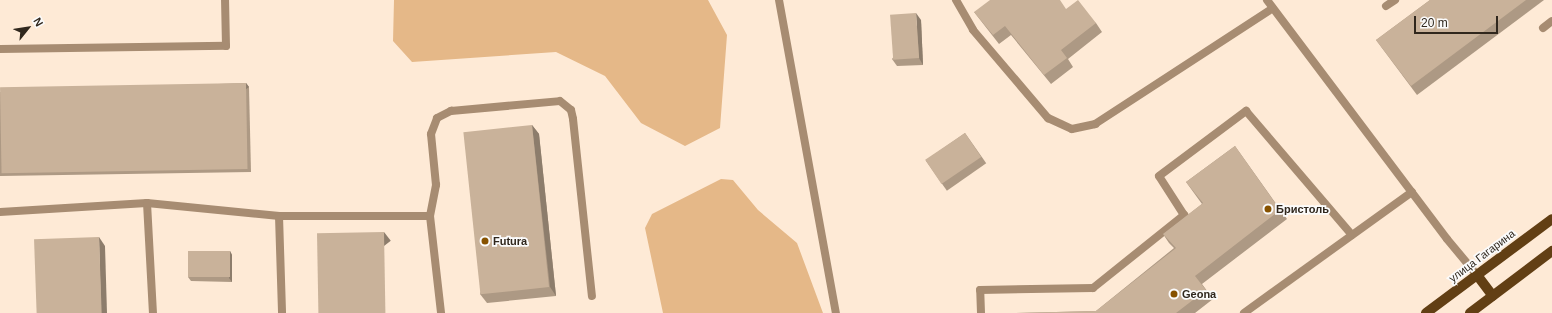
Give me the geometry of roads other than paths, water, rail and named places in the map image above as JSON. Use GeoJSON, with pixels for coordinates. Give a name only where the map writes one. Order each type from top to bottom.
{"type":"FeatureCollection","features":[{"type":"Feature","properties":{"kind":"main road","name":"улица Гагарина"},"geometry":{"type":"LineString","coordinates":[[1426,313],[1552,219]]}},
{"type":"Feature","properties":{"kind":"main road"},"geometry":{"type":"LineString","coordinates":[[1470,313],[1552,251]]}},
{"type":"Feature","properties":{"kind":"main road"},"geometry":{"type":"LineString","coordinates":[[1477,275],[1493,296]]}},
{"type":"Feature","properties":{"kind":"street"},"geometry":{"type":"LineString","coordinates":[[0,49],[226,46],[225,0]]}},
{"type":"Feature","properties":{"kind":"street"},"geometry":{"type":"LineString","coordinates":[[779,0],[836,313]]}},
{"type":"Feature","properties":{"kind":"street"},"geometry":{"type":"LineString","coordinates":[[1268,0],[1412,192],[1477,275]]}},
{"type":"Feature","properties":{"kind":"street"},"geometry":{"type":"LineString","coordinates":[[1386,6],[1395,0]]}},
{"type":"Feature","properties":{"kind":"street"},"geometry":{"type":"LineString","coordinates":[[954,1],[973,30],[1048,118],[1072,128],[1095,124],[1273,8]]}},
{"type":"Feature","properties":{"kind":"street"},"geometry":{"type":"LineString","coordinates":[[1543,28],[1552,21]]}},
{"type":"Feature","properties":{"kind":"street"},"geometry":{"type":"LineString","coordinates":[[441,313],[430,216],[436,185],[431,134],[437,118],[451,111],[560,101],[571,110],[592,296]]}},
{"type":"Feature","properties":{"kind":"street"},"geometry":{"type":"LineString","coordinates":[[981,313],[980,290],[1092,288],[1184,215],[1159,176],[1246,111],[1352,235]]}},
{"type":"Feature","properties":{"kind":"street"},"geometry":{"type":"LineString","coordinates":[[1244,313],[1412,192]]}},
{"type":"Feature","properties":{"kind":"street"},"geometry":{"type":"LineString","coordinates":[[0,212],[146,203],[279,216],[430,216]]}},
{"type":"Feature","properties":{"kind":"street"},"geometry":{"type":"LineString","coordinates":[[146,203],[152,313]]}},
{"type":"Feature","properties":{"kind":"street"},"geometry":{"type":"LineString","coordinates":[[279,216],[282,313]]}},
{"type":"Feature","properties":{"kind":"place","name":"Бристоль"},"geometry":{"type":"Point","coordinates":[1268,209]}},
{"type":"Feature","properties":{"kind":"place","name":"Futura"},"geometry":{"type":"Point","coordinates":[485,241]}},
{"type":"Feature","properties":{"kind":"place","name":"Geona"},"geometry":{"type":"Point","coordinates":[1174,294]}}]}
